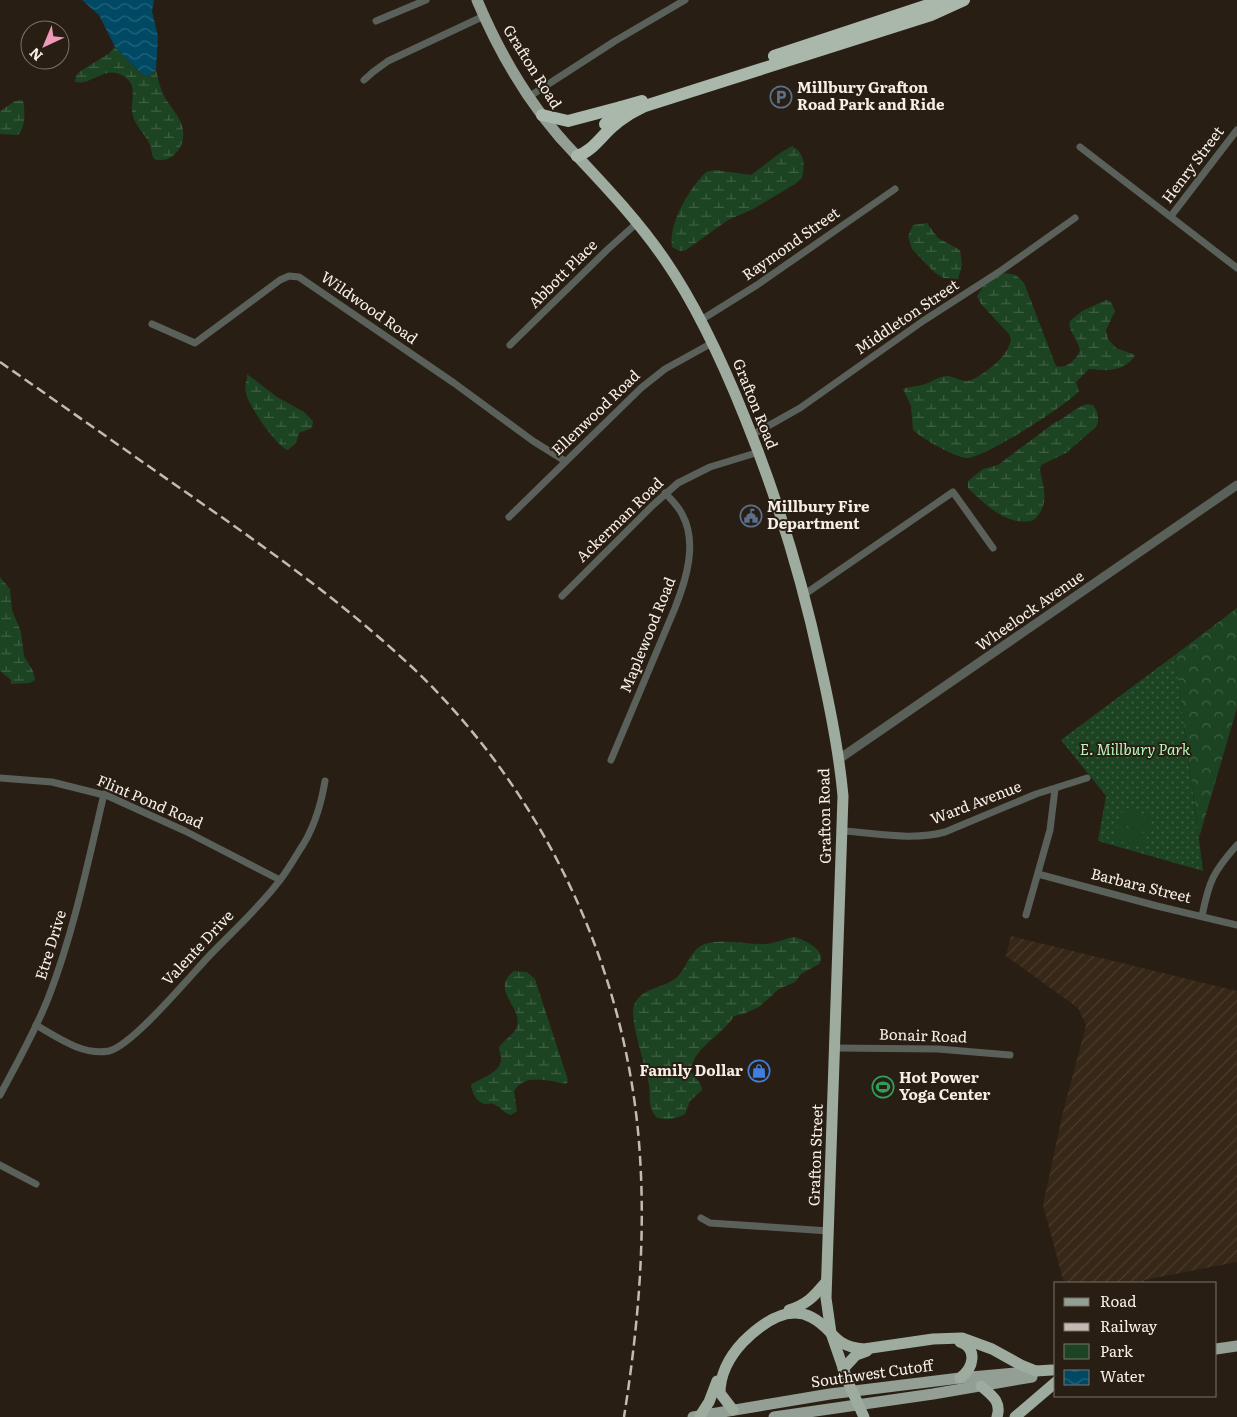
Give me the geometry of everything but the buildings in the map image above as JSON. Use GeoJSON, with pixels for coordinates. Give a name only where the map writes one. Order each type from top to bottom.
{"type":"FeatureCollection","features":[{"type":"Feature","properties":{"kind":"highway"},"geometry":{"type":"LineString","coordinates":[[542,115],[568,121],[621,107],[943,0]]}},
{"type":"Feature","properties":{"kind":"highway"},"geometry":{"type":"LineString","coordinates":[[577,156],[589,151],[612,127],[627,115],[645,106],[931,15],[964,0]]}},
{"type":"Feature","properties":{"kind":"highway"},"geometry":{"type":"LineString","coordinates":[[577,156],[587,142],[621,107]]}},
{"type":"Feature","properties":{"kind":"highway","name":"Grafton Road"},"geometry":{"type":"LineString","coordinates":[[577,156],[637,223],[666,261],[701,320],[728,375],[759,452],[790,544],[804,594],[833,720],[843,796],[841,887]]}},
{"type":"Feature","properties":{"kind":"highway","name":"Grafton Street"},"geometry":{"type":"LineString","coordinates":[[841,887],[826,1282],[831,1333],[848,1382],[864,1417]]}},
{"type":"Feature","properties":{"kind":"highway"},"geometry":{"type":"LineString","coordinates":[[697,1416],[712,1396],[728,1354],[741,1337],[759,1322],[774,1314],[802,1306],[826,1282]]}},
{"type":"Feature","properties":{"kind":"highway"},"geometry":{"type":"LineString","coordinates":[[733,1410],[720,1393],[722,1379],[733,1354],[757,1330],[783,1314],[796,1313],[811,1317],[831,1333],[837,1341],[864,1349],[933,1339],[962,1338],[992,1349],[1021,1365],[1036,1370]]}},
{"type":"Feature","properties":{"kind":"highway"},"geometry":{"type":"LineString","coordinates":[[843,1369],[848,1362],[861,1352],[953,1341],[967,1344],[971,1353],[972,1362],[969,1370],[960,1378]]}},
{"type":"Feature","properties":{"kind":"highway","name":"Southwest Cutoff"},"geometry":{"type":"LineString","coordinates":[[1036,1370],[1054,1371]]}},
{"type":"Feature","properties":{"kind":"highway"},"geometry":{"type":"LineString","coordinates":[[1014,1417],[1054,1384]]}},
{"type":"Feature","properties":{"kind":"highway"},"geometry":{"type":"LineString","coordinates":[[981,1386],[997,1402],[999,1409],[997,1417]]}},
{"type":"Feature","properties":{"kind":"main road","name":"Grafton Road"},"geometry":{"type":"LineString","coordinates":[[478,0],[504,56],[542,115],[577,156]]}},
{"type":"Feature","properties":{"kind":"main road"},"geometry":{"type":"LineString","coordinates":[[1217,1350],[1237,1346]]}},
{"type":"Feature","properties":{"kind":"main road","name":"Southwest Cutoff"},"geometry":{"type":"LineString","coordinates":[[697,1416],[840,1393],[1036,1370]]}},
{"type":"Feature","properties":{"kind":"main road","name":"Southwest Cutoff"},"geometry":{"type":"LineString","coordinates":[[774,1417],[981,1386],[1054,1371]]}},
{"type":"Feature","properties":{"kind":"street"},"geometry":{"type":"LineString","coordinates":[[376,21],[426,0]]}},
{"type":"Feature","properties":{"kind":"street"},"geometry":{"type":"LineString","coordinates":[[530,96],[615,41],[684,0]]}},
{"type":"Feature","properties":{"kind":"street"},"geometry":{"type":"LineString","coordinates":[[364,80],[388,62],[484,16]]}},
{"type":"Feature","properties":{"kind":"street","name":"Henry Street"},"geometry":{"type":"LineString","coordinates":[[1171,216],[1237,130]]}},
{"type":"Feature","properties":{"kind":"street"},"geometry":{"type":"LineString","coordinates":[[1080,148],[1237,268]]}},
{"type":"Feature","properties":{"kind":"street","name":"Raymond Street"},"geometry":{"type":"LineString","coordinates":[[701,320],[773,274],[895,189]]}},
{"type":"Feature","properties":{"kind":"street","name":"Middleton Street"},"geometry":{"type":"LineString","coordinates":[[752,435],[808,402],[923,321],[1011,264],[1075,218]]}},
{"type":"Feature","properties":{"kind":"street","name":"Abbott Place"},"geometry":{"type":"LineString","coordinates":[[510,345],[637,223]]}},
{"type":"Feature","properties":{"kind":"street","name":"Wildwood Road"},"geometry":{"type":"LineString","coordinates":[[152,324],[195,343],[280,280],[290,276],[299,277],[454,383],[533,441],[565,461]]}},
{"type":"Feature","properties":{"kind":"street","name":"Ellenwood Road"},"geometry":{"type":"LineString","coordinates":[[509,517],[640,388],[665,369],[712,343]]}},
{"type":"Feature","properties":{"kind":"street","name":"Ackerman Road"},"geometry":{"type":"LineString","coordinates":[[562,596],[665,493],[678,483],[710,467],[759,452]]}},
{"type":"Feature","properties":{"kind":"street","name":"Wheelock Avenue"},"geometry":{"type":"LineString","coordinates":[[839,759],[1237,485]]}},
{"type":"Feature","properties":{"kind":"street"},"geometry":{"type":"LineString","coordinates":[[804,594],[953,492],[993,548]]}},
{"type":"Feature","properties":{"kind":"street","name":"Maplewood Road"},"geometry":{"type":"LineString","coordinates":[[612,760],[684,586],[687,572],[689,536],[686,524],[682,514],[665,493]]}},
{"type":"Feature","properties":{"kind":"street","name":"Flint Pond Road"},"geometry":{"type":"LineString","coordinates":[[0,778],[52,782],[104,794],[185,831],[280,880]]}},
{"type":"Feature","properties":{"kind":"street","name":"Ward Avenue"},"geometry":{"type":"LineString","coordinates":[[843,831],[892,835],[933,835],[945,832],[1011,804],[1087,778]]}},
{"type":"Feature","properties":{"kind":"street","name":"Valente Drive"},"geometry":{"type":"LineString","coordinates":[[36,1025],[83,1049],[105,1051],[116,1048],[140,1029],[254,910],[280,880],[306,840],[319,806],[325,781]]}},
{"type":"Feature","properties":{"kind":"street"},"geometry":{"type":"LineString","coordinates":[[1026,915],[1050,830],[1055,789]]}},
{"type":"Feature","properties":{"kind":"street","name":"Etre Drive"},"geometry":{"type":"LineString","coordinates":[[0,1095],[49,997],[66,947],[104,794]]}},
{"type":"Feature","properties":{"kind":"street"},"geometry":{"type":"LineString","coordinates":[[1202,916],[1207,892],[1213,876],[1218,867],[1237,845]]}},
{"type":"Feature","properties":{"kind":"street","name":"Barbara Street"},"geometry":{"type":"LineString","coordinates":[[1038,874],[1237,925]]}},
{"type":"Feature","properties":{"kind":"street","name":"Bonair Road"},"geometry":{"type":"LineString","coordinates":[[835,1048],[938,1049],[1010,1055]]}},
{"type":"Feature","properties":{"kind":"street"},"geometry":{"type":"LineString","coordinates":[[0,1165],[36,1184]]}},
{"type":"Feature","properties":{"kind":"street"},"geometry":{"type":"LineString","coordinates":[[701,1218],[710,1223],[829,1231]]}},
{"type":"Feature","properties":{"kind":"shaded area"},"geometry":{"type":"Polygon","coordinates":[[[1011,936],[1237,991],[1237,1262],[1144,1280],[1144,1282],[1064,1282],[1043,1205],[1062,1116],[1086,1025],[1078,1008],[1006,956],[1011,936]]]}},
{"type":"Feature","properties":{"kind":"green space"},"geometry":{"type":"Polygon","coordinates":[[[115,47],[142,74],[147,76],[156,70],[163,93],[179,118],[183,129],[181,145],[170,158],[158,160],[153,157],[151,147],[133,116],[132,85],[125,77],[111,72],[88,81],[75,82],[79,72],[108,54],[115,47]]]}},
{"type":"Feature","properties":{"kind":"green space"},"geometry":{"type":"Polygon","coordinates":[[[23,100],[24,119],[21,132],[18,135],[0,134],[0,111],[15,101],[23,100]]]}},
{"type":"Feature","properties":{"kind":"green space"},"geometry":{"type":"Polygon","coordinates":[[[792,146],[802,156],[804,164],[802,178],[795,184],[753,209],[728,220],[686,250],[680,251],[672,247],[673,227],[681,206],[693,187],[706,172],[715,170],[751,175],[792,146]]]}},
{"type":"Feature","properties":{"kind":"green space"},"geometry":{"type":"Polygon","coordinates":[[[927,223],[938,238],[960,250],[962,265],[958,279],[944,278],[934,272],[912,249],[908,236],[913,225],[927,223]]]}},
{"type":"Feature","properties":{"kind":"green space"},"geometry":{"type":"Polygon","coordinates":[[[1004,273],[1016,275],[1024,283],[1056,366],[1068,365],[1080,351],[1070,328],[1070,321],[1082,311],[1106,300],[1111,302],[1115,311],[1106,330],[1108,339],[1116,348],[1135,355],[1129,363],[1116,369],[1089,369],[1076,382],[1079,391],[1059,408],[990,450],[976,456],[962,457],[939,447],[913,430],[911,406],[903,389],[920,386],[944,376],[965,381],[971,380],[990,369],[996,363],[1006,351],[1011,339],[1009,334],[981,304],[977,296],[984,285],[1004,273]]]}},
{"type":"Feature","properties":{"kind":"green space"},"geometry":{"type":"Polygon","coordinates":[[[247,374],[277,397],[304,412],[313,421],[312,428],[299,433],[296,443],[288,450],[270,434],[252,407],[245,391],[247,374]]]}},
{"type":"Feature","properties":{"kind":"green space"},"geometry":{"type":"Polygon","coordinates":[[[1087,404],[1093,405],[1097,413],[1098,421],[1096,427],[1066,453],[1041,465],[1044,502],[1034,520],[1025,522],[1006,518],[989,507],[968,488],[968,481],[983,469],[998,465],[1054,423],[1087,404]]]}},
{"type":"Feature","properties":{"kind":"green space"},"geometry":{"type":"Polygon","coordinates":[[[0,577],[10,589],[12,610],[21,632],[24,656],[33,671],[35,680],[30,683],[11,684],[11,680],[0,671],[0,577]]]}},
{"type":"Feature","properties":{"kind":"green space"},"geometry":{"type":"Polygon","coordinates":[[[1237,608],[1237,708],[1199,838],[1175,655],[1237,608]]]}},
{"type":"Feature","properties":{"kind":"green space","name":"E. Millbury Park"},"geometry":{"type":"Polygon","coordinates":[[[1175,655],[1203,871],[1098,841],[1106,796],[1061,740],[1175,655]]]}},
{"type":"Feature","properties":{"kind":"green space"},"geometry":{"type":"Polygon","coordinates":[[[1124,807],[1153,817],[1148,833],[1119,823],[1124,807]]]}},
{"type":"Feature","properties":{"kind":"green space"},"geometry":{"type":"Polygon","coordinates":[[[1118,825],[1148,834],[1143,848],[1114,839],[1118,825]]]}},
{"type":"Feature","properties":{"kind":"green space"},"geometry":{"type":"Polygon","coordinates":[[[794,937],[806,942],[820,953],[821,960],[819,964],[801,974],[795,982],[779,989],[759,1007],[734,1016],[702,1049],[692,1064],[691,1072],[700,1083],[702,1090],[690,1101],[685,1114],[671,1119],[656,1117],[650,1105],[650,1090],[635,1031],[633,1010],[639,997],[649,990],[674,980],[696,950],[705,944],[728,942],[769,944],[794,937]]]}},
{"type":"Feature","properties":{"kind":"green space"},"geometry":{"type":"Polygon","coordinates":[[[514,971],[527,972],[535,979],[568,1080],[565,1084],[544,1080],[530,1080],[519,1085],[514,1091],[517,1111],[511,1115],[495,1105],[479,1101],[473,1094],[471,1085],[497,1069],[501,1059],[499,1047],[514,1032],[517,1026],[516,1012],[508,999],[505,985],[507,978],[514,971]]]}},
{"type":"Feature","properties":{"kind":"water"},"geometry":{"type":"Polygon","coordinates":[[[82,0],[154,0],[152,11],[158,36],[156,70],[147,76],[142,74],[115,47],[99,15],[82,0]]]}},
{"type":"Feature","properties":{"kind":"railway"},"geometry":{"type":"LineString","coordinates":[[0,362],[253,539],[362,622],[413,668],[458,715],[499,767],[536,822],[567,879],[593,940],[614,1002],[629,1066],[638,1131],[642,1203],[640,1274],[634,1346],[624,1417]]}},
{"type":"Feature","properties":{"kind":"place","name":"Millbury Grafton Road Park and Ride"},"geometry":{"type":"Point","coordinates":[781,97]}},
{"type":"Feature","properties":{"kind":"place","name":"Millbury Fire Department"},"geometry":{"type":"Point","coordinates":[751,516]}},
{"type":"Feature","properties":{"kind":"place","name":"Family Dollar"},"geometry":{"type":"Point","coordinates":[759,1071]}},
{"type":"Feature","properties":{"kind":"place","name":"Hot Power Yoga Center"},"geometry":{"type":"Point","coordinates":[883,1087]}}]}
